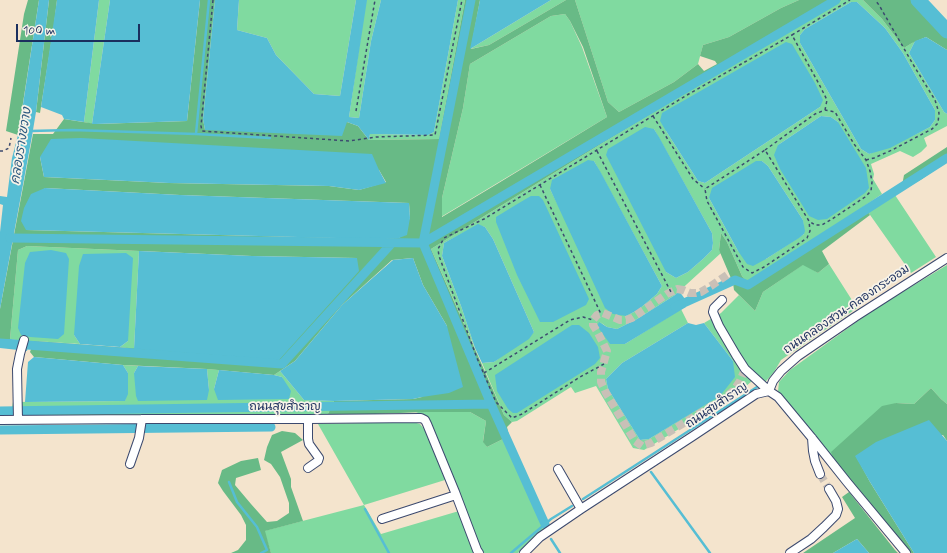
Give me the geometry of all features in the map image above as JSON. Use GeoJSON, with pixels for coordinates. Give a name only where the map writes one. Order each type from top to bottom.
{"type":"FeatureCollection","features":[{"type":"Feature","properties":{"kind":"street","name":"ถนนคลองสวน-คลองกระออม"},"geometry":{"type":"LineString","coordinates":[[769,390],[773,381],[781,371],[798,356],[855,316],[947,258]]}},
{"type":"Feature","properties":{"kind":"street"},"geometry":{"type":"LineString","coordinates":[[722,300],[714,308],[713,312],[719,326],[745,369],[778,397],[846,482],[906,553]]}},
{"type":"Feature","properties":{"kind":"street"},"geometry":{"type":"LineString","coordinates":[[18,420],[17,369],[24,340]]}},
{"type":"Feature","properties":{"kind":"street","name":"ถนนสุขสำราญ"},"geometry":{"type":"LineString","coordinates":[[524,553],[540,537],[581,509],[756,394],[769,390]]}},
{"type":"Feature","properties":{"kind":"street","name":"ถนนสุขสำราญ"},"geometry":{"type":"LineString","coordinates":[[0,420],[421,418],[425,420],[427,424],[479,553]]}},
{"type":"Feature","properties":{"kind":"street"},"geometry":{"type":"LineString","coordinates":[[130,464],[139,438],[142,419]]}},
{"type":"Feature","properties":{"kind":"street"},"geometry":{"type":"LineString","coordinates":[[308,419],[309,444],[319,458],[318,461],[308,468]]}},
{"type":"Feature","properties":{"kind":"street"},"geometry":{"type":"LineString","coordinates":[[812,438],[815,461],[820,474]]}},
{"type":"Feature","properties":{"kind":"street"},"geometry":{"type":"LineString","coordinates":[[558,470],[581,509]]}},
{"type":"Feature","properties":{"kind":"street"},"geometry":{"type":"LineString","coordinates":[[790,553],[811,539],[836,515],[838,508],[829,489]]}},
{"type":"Feature","properties":{"kind":"street"},"geometry":{"type":"LineString","coordinates":[[382,519],[456,495]]}},
{"type":"Feature","properties":{"kind":"path"},"geometry":{"type":"LineString","coordinates":[[213,0],[201,126],[202,131],[348,141],[376,137],[435,135],[462,0]]}},
{"type":"Feature","properties":{"kind":"path"},"geometry":{"type":"LineString","coordinates":[[356,111],[375,0]]}},
{"type":"Feature","properties":{"kind":"path"},"geometry":{"type":"LineString","coordinates":[[604,364],[580,377],[522,414],[512,418],[496,402],[483,374],[438,249],[444,238],[484,220],[687,94],[792,35],[850,0]]}},
{"type":"Feature","properties":{"kind":"path"},"geometry":{"type":"LineString","coordinates":[[866,160],[892,150],[932,128],[938,123],[940,113],[935,100],[876,0]]}},
{"type":"Feature","properties":{"kind":"path"},"geometry":{"type":"LineString","coordinates":[[792,35],[827,100],[825,110]]}},
{"type":"Feature","properties":{"kind":"path"},"geometry":{"type":"LineString","coordinates":[[705,189],[765,150],[815,114],[825,110],[835,112],[854,144],[866,160],[872,182],[871,191],[866,197],[832,219],[822,225],[815,225],[809,221],[765,150]]}},
{"type":"Feature","properties":{"kind":"path"},"geometry":{"type":"LineString","coordinates":[[653,116],[693,179],[705,189],[707,201],[743,267],[752,273],[764,267],[807,238],[810,231],[809,221]]}},
{"type":"Feature","properties":{"kind":"path"},"geometry":{"type":"LineString","coordinates":[[0,151],[9,148],[12,138]]}},
{"type":"Feature","properties":{"kind":"path"},"geometry":{"type":"LineString","coordinates":[[596,151],[671,292]]}},
{"type":"Feature","properties":{"kind":"path"},"geometry":{"type":"LineString","coordinates":[[540,185],[601,314]]}},
{"type":"Feature","properties":{"kind":"path"},"geometry":{"type":"LineString","coordinates":[[483,374],[570,320],[583,317],[593,320]]}},
{"type":"Feature","properties":{"kind":"green space"},"geometry":{"type":"Polygon","coordinates":[[[28,0],[39,0],[18,135],[6,131],[24,14],[28,0]]]}},
{"type":"Feature","properties":{"kind":"green space"},"geometry":{"type":"Polygon","coordinates":[[[49,0],[57,0],[40,113],[36,112],[49,0]]]}},
{"type":"Feature","properties":{"kind":"green space"},"geometry":{"type":"Polygon","coordinates":[[[99,0],[110,0],[92,124],[84,122],[99,0]]]}},
{"type":"Feature","properties":{"kind":"green space"},"geometry":{"type":"Polygon","coordinates":[[[200,0],[215,0],[203,119],[205,130],[347,122],[358,126],[369,140],[439,139],[465,0],[480,0],[471,49],[489,45],[566,0],[575,0],[608,102],[619,112],[674,82],[698,64],[704,71],[717,64],[715,61],[700,56],[703,45],[729,37],[781,8],[799,0],[842,0],[609,139],[431,249],[504,415],[512,422],[507,427],[509,436],[487,447],[483,442],[486,421],[470,412],[424,412],[327,416],[334,401],[413,399],[422,397],[447,326],[423,285],[413,258],[392,260],[342,305],[295,361],[274,375],[207,369],[123,365],[34,357],[30,352],[34,341],[279,359],[357,258],[252,256],[27,246],[18,250],[10,339],[0,339],[0,309],[33,134],[53,134],[64,119],[96,124],[187,121],[200,0]],[[565,14],[551,16],[470,64],[463,108],[442,198],[442,217],[607,117],[583,47],[565,14]],[[40,157],[44,177],[169,183],[329,186],[359,190],[386,182],[379,170],[40,157]],[[45,188],[26,230],[375,239],[399,238],[410,218],[409,203],[180,195],[45,188]]]}},
{"type":"Feature","properties":{"kind":"green space"},"geometry":{"type":"Polygon","coordinates":[[[239,0],[356,0],[340,96],[314,94],[276,55],[267,38],[237,30],[239,0]]]}},
{"type":"Feature","properties":{"kind":"green space"},"geometry":{"type":"Polygon","coordinates":[[[366,0],[381,0],[371,41],[359,118],[349,117],[366,0]]]}},
{"type":"Feature","properties":{"kind":"green space"},"geometry":{"type":"Polygon","coordinates":[[[458,0],[465,0],[439,139],[369,140],[370,134],[428,135],[434,132],[458,0]]]}},
{"type":"Feature","properties":{"kind":"green space"},"geometry":{"type":"Polygon","coordinates":[[[551,0],[566,0],[489,45],[470,49],[551,0]]]}},
{"type":"Feature","properties":{"kind":"green space"},"geometry":{"type":"Polygon","coordinates":[[[575,0],[799,0],[781,8],[729,37],[703,45],[698,64],[674,82],[619,112],[608,102],[575,0]]]}},
{"type":"Feature","properties":{"kind":"green space"},"geometry":{"type":"Polygon","coordinates":[[[842,0],[863,0],[882,19],[904,48],[915,41],[909,53],[944,112],[947,114],[947,126],[924,138],[927,146],[921,152],[913,157],[900,151],[871,164],[874,174],[873,179],[882,194],[816,239],[746,282],[727,242],[721,233],[719,250],[721,253],[675,295],[637,319],[617,329],[607,327],[600,322],[625,344],[681,309],[688,323],[622,363],[606,379],[608,389],[640,440],[649,439],[719,396],[733,361],[704,323],[721,313],[739,295],[755,311],[763,292],[804,264],[818,273],[829,264],[857,308],[781,360],[774,372],[760,388],[752,381],[737,394],[644,450],[633,448],[596,386],[575,393],[571,387],[517,421],[512,422],[504,415],[482,363],[494,362],[534,332],[493,239],[485,227],[478,225],[444,243],[442,256],[475,348],[431,249],[609,139],[842,0]],[[851,2],[805,29],[800,35],[800,43],[861,149],[869,154],[930,127],[935,120],[935,110],[903,53],[885,28],[857,2],[851,2]],[[820,107],[666,131],[698,181],[705,183],[820,107]],[[821,116],[778,145],[838,122],[831,117],[821,116]],[[654,129],[666,272],[676,278],[688,272],[712,250],[713,243],[712,233],[654,129]],[[594,161],[550,189],[626,316],[638,310],[657,294],[662,286],[594,161]],[[762,161],[709,198],[738,251],[766,259],[804,234],[803,220],[768,166],[762,161]]]}},
{"type":"Feature","properties":{"kind":"green space"},"geometry":{"type":"Polygon","coordinates":[[[863,0],[913,0],[947,36],[947,50],[926,37],[904,48],[882,19],[863,0]]]}},
{"type":"Feature","properties":{"kind":"green space"},"geometry":{"type":"Polygon","coordinates":[[[565,14],[570,21],[582,47],[607,117],[441,217],[442,198],[463,108],[470,64],[551,16],[565,14]]]}},
{"type":"Feature","properties":{"kind":"green space"},"geometry":{"type":"Polygon","coordinates":[[[947,147],[947,161],[922,179],[901,191],[904,175],[947,147]]]}},
{"type":"Feature","properties":{"kind":"green space"},"geometry":{"type":"Polygon","coordinates":[[[895,195],[936,257],[911,273],[868,212],[895,195]]]}},
{"type":"Feature","properties":{"kind":"green space"},"geometry":{"type":"Polygon","coordinates":[[[868,212],[870,215],[822,251],[829,264],[818,273],[803,265],[763,292],[755,311],[734,290],[733,283],[719,250],[721,233],[727,242],[742,276],[750,287],[868,212]]]}},
{"type":"Feature","properties":{"kind":"green space"},"geometry":{"type":"Polygon","coordinates":[[[27,246],[139,251],[134,349],[120,347],[128,341],[74,335],[80,344],[34,341],[28,342],[10,339],[18,250],[27,246]]]}},
{"type":"Feature","properties":{"kind":"green space"},"geometry":{"type":"Polygon","coordinates":[[[947,265],[947,404],[931,388],[914,404],[896,403],[834,461],[778,391],[779,382],[790,370],[873,310],[947,265]]]}},
{"type":"Feature","properties":{"kind":"green space"},"geometry":{"type":"Polygon","coordinates":[[[123,365],[138,366],[134,373],[209,390],[207,369],[219,370],[214,389],[289,399],[282,377],[274,375],[280,371],[304,400],[334,401],[327,416],[0,415],[0,407],[12,407],[13,402],[125,401],[128,373],[123,365]]]}},
{"type":"Feature","properties":{"kind":"green space"},"geometry":{"type":"Polygon","coordinates":[[[931,388],[947,404],[947,441],[943,435],[856,456],[870,482],[914,553],[911,553],[834,461],[831,452],[882,406],[896,403],[914,404],[931,388]]]}},
{"type":"Feature","properties":{"kind":"green space"},"geometry":{"type":"Polygon","coordinates":[[[416,412],[470,412],[486,421],[483,441],[487,447],[509,436],[548,527],[518,553],[484,553],[480,548],[434,430],[427,417],[416,412]]]}},
{"type":"Feature","properties":{"kind":"green space"},"geometry":{"type":"Polygon","coordinates":[[[413,422],[420,424],[426,431],[445,480],[364,505],[318,424],[413,422]]]}},
{"type":"Feature","properties":{"kind":"green space"},"geometry":{"type":"Polygon","coordinates":[[[282,431],[295,433],[303,440],[281,452],[291,479],[291,487],[303,521],[265,531],[271,553],[231,553],[238,550],[246,540],[246,525],[241,515],[218,483],[222,470],[241,461],[258,458],[261,470],[236,478],[235,485],[267,522],[277,521],[289,513],[289,503],[280,477],[271,464],[264,460],[272,435],[282,431]]]}},
{"type":"Feature","properties":{"kind":"green space"},"geometry":{"type":"Polygon","coordinates":[[[849,492],[898,553],[869,553],[857,539],[833,553],[803,553],[855,518],[842,497],[849,492]]]}},
{"type":"Feature","properties":{"kind":"green space"},"geometry":{"type":"Polygon","coordinates":[[[364,505],[381,534],[459,511],[475,553],[271,553],[264,531],[364,505]]]}},
{"type":"Feature","properties":{"kind":"water","name":"คลองรางขวาง"},"geometry":{"type":"Polygon","coordinates":[[[39,0],[49,0],[36,112],[0,309],[0,232],[3,205],[0,204],[0,196],[7,197],[12,158],[18,135],[39,0]]]}},
{"type":"Feature","properties":{"kind":"water"},"geometry":{"type":"Polygon","coordinates":[[[57,0],[99,0],[84,122],[64,119],[62,115],[41,107],[57,0]]]}},
{"type":"Feature","properties":{"kind":"water"},"geometry":{"type":"Polygon","coordinates":[[[110,0],[200,0],[187,121],[92,124],[110,0]]]}},
{"type":"Feature","properties":{"kind":"water"},"geometry":{"type":"Polygon","coordinates":[[[215,0],[239,0],[237,30],[267,38],[276,55],[314,94],[340,96],[356,0],[367,0],[349,117],[359,118],[371,41],[381,0],[458,0],[434,132],[428,135],[370,134],[369,140],[358,126],[347,122],[342,136],[205,130],[203,119],[215,0]]]}},
{"type":"Feature","properties":{"kind":"water"},"geometry":{"type":"Polygon","coordinates":[[[480,0],[551,0],[470,49],[480,0]]]}},
{"type":"Feature","properties":{"kind":"water"},"geometry":{"type":"Polygon","coordinates":[[[851,2],[857,2],[885,28],[903,53],[935,110],[935,120],[930,127],[890,148],[869,154],[861,149],[800,43],[800,35],[805,29],[851,2]]]}},
{"type":"Feature","properties":{"kind":"water"},"geometry":{"type":"Polygon","coordinates":[[[926,37],[947,50],[947,114],[944,112],[909,53],[915,41],[926,37]]]}},
{"type":"Feature","properties":{"kind":"water"},"geometry":{"type":"Polygon","coordinates":[[[786,42],[792,44],[815,83],[823,100],[820,107],[705,183],[698,181],[660,121],[662,113],[786,42]]]}},
{"type":"Feature","properties":{"kind":"water"},"geometry":{"type":"Polygon","coordinates":[[[821,116],[831,117],[838,122],[866,168],[869,188],[865,193],[827,219],[818,220],[809,216],[780,169],[774,155],[778,145],[821,116]]]}},
{"type":"Feature","properties":{"kind":"water"},"geometry":{"type":"Polygon","coordinates":[[[645,127],[654,129],[712,233],[712,250],[688,272],[676,278],[666,272],[606,155],[608,149],[645,127]]]}},
{"type":"Feature","properties":{"kind":"water"},"geometry":{"type":"Polygon","coordinates":[[[81,138],[372,154],[386,183],[359,190],[329,186],[169,183],[44,177],[40,157],[51,139],[81,138]]]}},
{"type":"Feature","properties":{"kind":"water"},"geometry":{"type":"Polygon","coordinates":[[[588,160],[594,161],[600,171],[662,286],[657,294],[638,310],[626,316],[613,314],[605,308],[550,189],[552,180],[588,160]]]}},
{"type":"Feature","properties":{"kind":"water"},"geometry":{"type":"Polygon","coordinates":[[[756,161],[762,161],[768,166],[803,220],[805,231],[799,238],[753,266],[747,264],[738,251],[709,198],[712,188],[756,161]]]}},
{"type":"Feature","properties":{"kind":"water"},"geometry":{"type":"Polygon","coordinates":[[[45,188],[180,195],[409,203],[410,218],[407,235],[399,238],[375,239],[26,230],[21,221],[24,208],[31,194],[45,188]]]}},
{"type":"Feature","properties":{"kind":"water"},"geometry":{"type":"Polygon","coordinates":[[[531,196],[539,196],[543,200],[589,299],[586,305],[553,322],[540,322],[517,275],[496,222],[496,217],[531,196]]]}},
{"type":"Feature","properties":{"kind":"water"},"geometry":{"type":"Polygon","coordinates":[[[478,224],[485,227],[493,239],[534,332],[529,339],[494,362],[482,363],[475,348],[442,256],[444,243],[478,224]]]}},
{"type":"Feature","properties":{"kind":"water"},"geometry":{"type":"Polygon","coordinates":[[[51,250],[66,253],[69,259],[64,334],[58,339],[21,335],[18,328],[25,263],[30,252],[51,250]]]}},
{"type":"Feature","properties":{"kind":"water"},"geometry":{"type":"Polygon","coordinates":[[[139,251],[252,256],[357,258],[359,271],[279,360],[134,349],[139,251]]]}},
{"type":"Feature","properties":{"kind":"water"},"geometry":{"type":"Polygon","coordinates":[[[126,253],[133,258],[128,341],[120,347],[80,344],[74,335],[79,266],[83,254],[126,253]]]}},
{"type":"Feature","properties":{"kind":"water"},"geometry":{"type":"Polygon","coordinates":[[[413,258],[423,285],[447,326],[463,387],[449,393],[413,399],[334,401],[304,400],[280,371],[295,361],[342,305],[393,260],[413,258]]]}},
{"type":"Feature","properties":{"kind":"water"},"geometry":{"type":"Polygon","coordinates":[[[679,291],[685,299],[686,307],[625,344],[610,344],[597,326],[599,322],[607,327],[617,329],[637,319],[679,291]]]}},
{"type":"Feature","properties":{"kind":"water"},"geometry":{"type":"Polygon","coordinates":[[[688,323],[696,325],[704,323],[733,361],[735,377],[720,396],[649,439],[640,440],[608,389],[606,379],[622,363],[688,323]]]}},
{"type":"Feature","properties":{"kind":"water"},"geometry":{"type":"Polygon","coordinates":[[[572,325],[579,325],[589,333],[598,347],[600,358],[595,364],[517,413],[513,413],[508,409],[497,391],[495,375],[572,325]]]}},
{"type":"Feature","properties":{"kind":"water"},"geometry":{"type":"Polygon","coordinates":[[[0,339],[28,342],[27,351],[0,348],[0,339]]]}},
{"type":"Feature","properties":{"kind":"water"},"geometry":{"type":"Polygon","coordinates":[[[34,357],[123,365],[128,373],[128,394],[125,401],[25,402],[28,362],[34,357]]]}},
{"type":"Feature","properties":{"kind":"water"},"geometry":{"type":"Polygon","coordinates":[[[138,366],[207,369],[209,390],[207,400],[138,401],[136,396],[134,373],[138,366]]]}},
{"type":"Feature","properties":{"kind":"water"},"geometry":{"type":"Polygon","coordinates":[[[219,370],[282,377],[291,391],[289,399],[218,400],[214,389],[219,370]]]}},
{"type":"Feature","properties":{"kind":"water"},"geometry":{"type":"Polygon","coordinates":[[[929,420],[947,441],[947,553],[914,553],[855,456],[876,442],[929,420]]]}},
{"type":"Feature","properties":{"kind":"water"},"geometry":{"type":"Polygon","coordinates":[[[857,539],[869,553],[833,553],[857,539]]]}},
{"type":"Feature","properties":{"kind":"waterway"},"geometry":{"type":"LineString","coordinates":[[196,134],[209,0]]}},
{"type":"Feature","properties":{"kind":"waterway"},"geometry":{"type":"LineString","coordinates":[[471,0],[423,243],[491,404],[545,524]]}},
{"type":"Feature","properties":{"kind":"waterway"},"geometry":{"type":"LineString","coordinates":[[10,238],[423,243],[836,0]]}},
{"type":"Feature","properties":{"kind":"waterway"},"geometry":{"type":"LineString","coordinates":[[918,0],[947,31]]}},
{"type":"Feature","properties":{"kind":"waterway","name":"คลองรางขวาง"},"geometry":{"type":"LineString","coordinates":[[30,131],[72,130],[270,138]]}},
{"type":"Feature","properties":{"kind":"waterway"},"geometry":{"type":"LineString","coordinates":[[675,307],[735,280],[748,285],[947,158]]}},
{"type":"Feature","properties":{"kind":"waterway"},"geometry":{"type":"LineString","coordinates":[[0,343],[282,364],[392,243]]}},
{"type":"Feature","properties":{"kind":"waterway"},"geometry":{"type":"LineString","coordinates":[[583,499],[757,387]]}},
{"type":"Feature","properties":{"kind":"waterway"},"geometry":{"type":"LineString","coordinates":[[0,411],[491,404]]}},
{"type":"Feature","properties":{"kind":"waterway"},"geometry":{"type":"LineString","coordinates":[[0,430],[271,427]]}},
{"type":"Feature","properties":{"kind":"waterway"},"geometry":{"type":"LineString","coordinates":[[651,472],[710,553]]}},
{"type":"Feature","properties":{"kind":"waterway"},"geometry":{"type":"LineString","coordinates":[[229,482],[237,502],[257,527],[267,550],[261,553]]}},
{"type":"Feature","properties":{"kind":"waterway"},"geometry":{"type":"LineString","coordinates":[[511,553],[551,519],[572,506]]}},
{"type":"Feature","properties":{"kind":"waterway"},"geometry":{"type":"LineString","coordinates":[[365,509],[389,553]]}},
{"type":"Feature","properties":{"kind":"waterway"},"geometry":{"type":"LineString","coordinates":[[551,539],[560,553]]}},
{"type":"Feature","properties":{"kind":"tunnel"},"geometry":{"type":"LineString","coordinates":[[727,275],[701,292],[690,293],[677,289],[667,294],[632,318],[626,320],[620,320],[603,313],[597,315],[593,320],[593,325],[607,351],[601,372],[601,382],[635,441],[642,446],[651,443],[725,398],[734,390],[745,369]]}},
{"type":"Feature","properties":{"kind":"tunnel"},"geometry":{"type":"LineString","coordinates":[[820,474],[829,489]]}}]}
